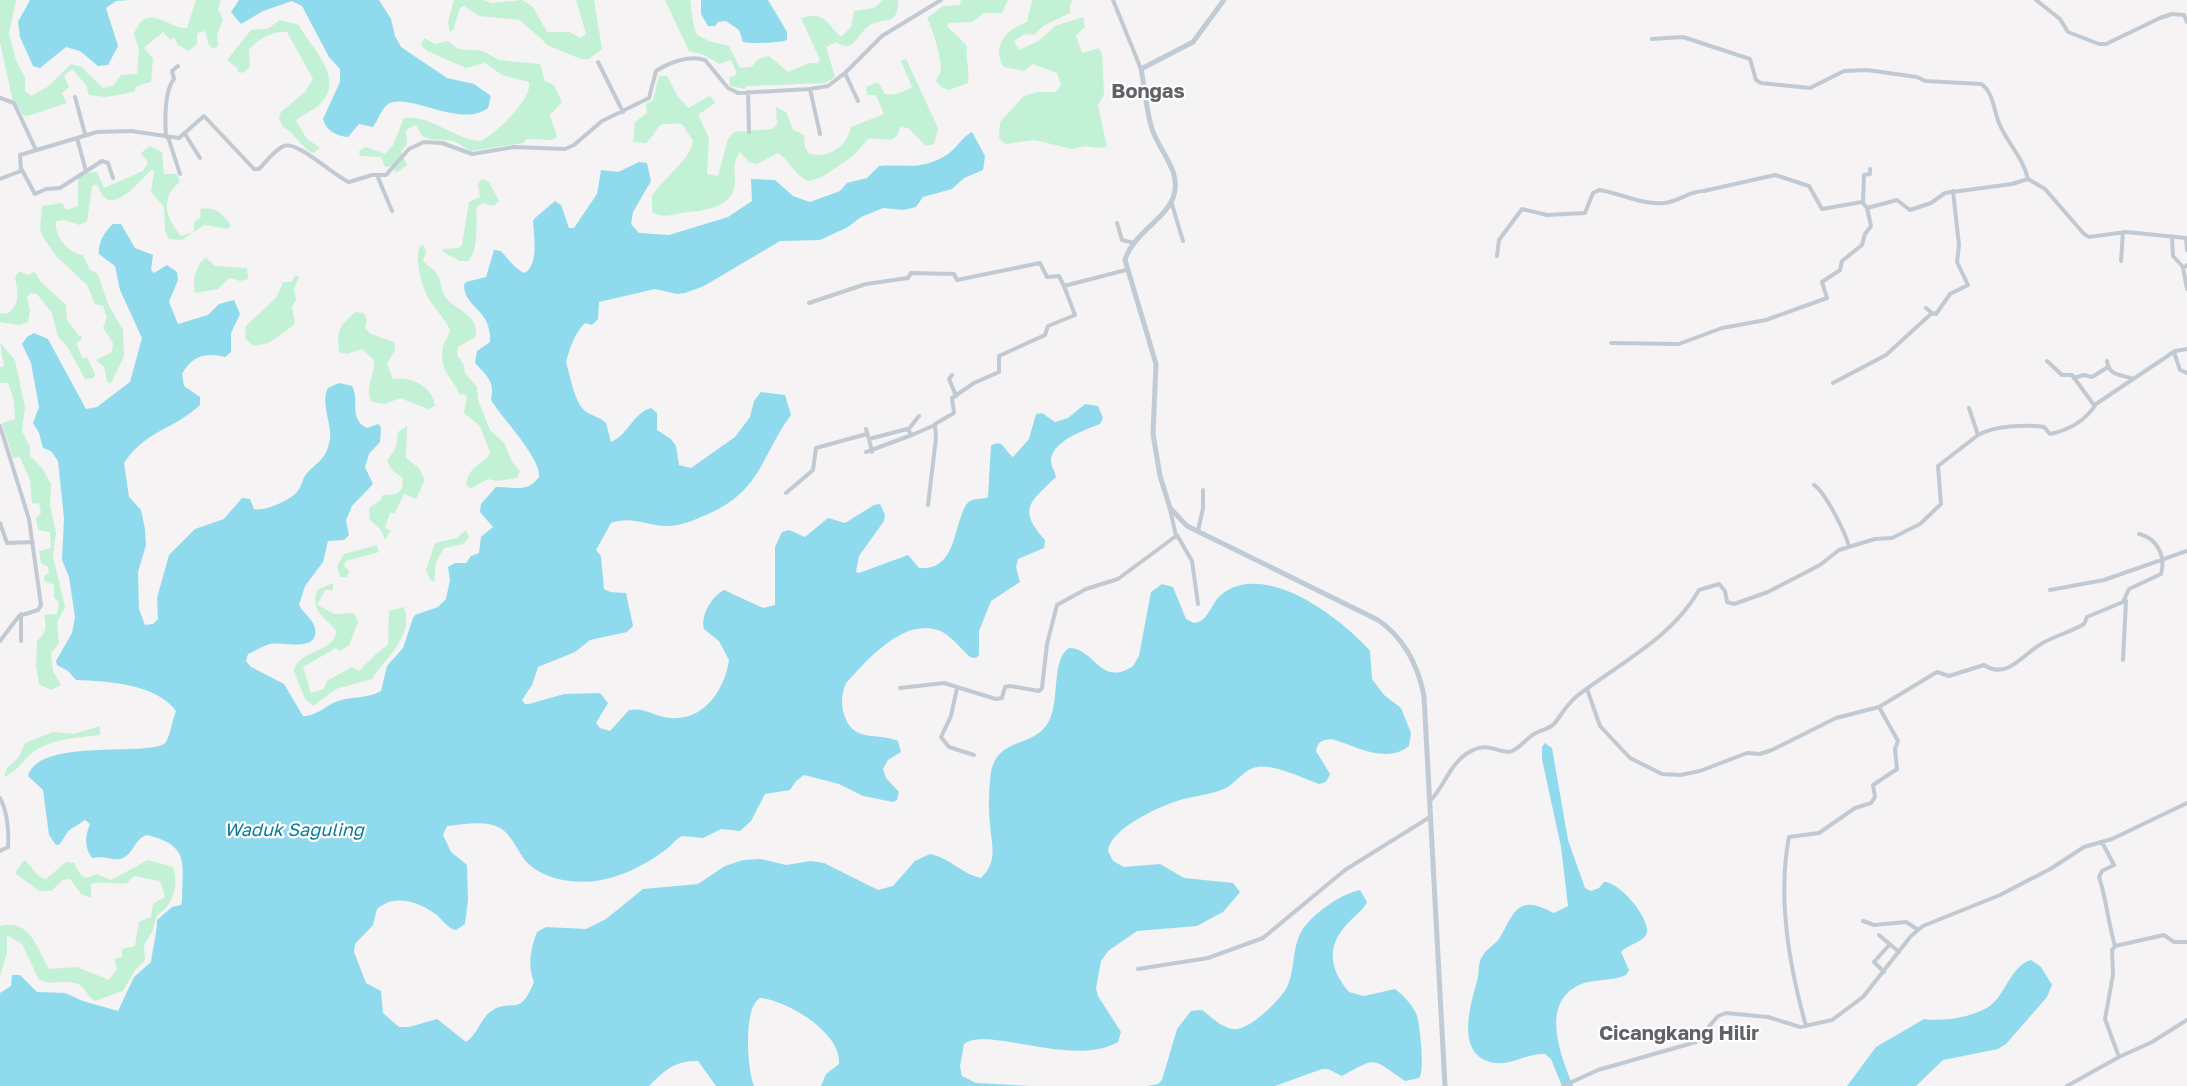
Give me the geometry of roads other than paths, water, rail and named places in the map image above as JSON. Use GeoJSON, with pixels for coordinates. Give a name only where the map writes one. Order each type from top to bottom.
{"type":"FeatureCollection","features":[{"type":"Feature","properties":{"kind":"main road"},"geometry":{"type":"LineString","coordinates":[[1224,0],[1193,42],[1141,69],[1152,130],[1174,175],[1171,201],[1125,257],[1126,270],[1155,361],[1154,442],[1160,476],[1170,508],[1187,526],[1378,620],[1395,634],[1407,650],[1422,684],[1445,1086]]}},
{"type":"Feature","properties":{"kind":"street"},"geometry":{"type":"LineString","coordinates":[[113,178],[105,161],[60,188],[46,189],[34,194],[22,170],[19,156],[85,134],[131,131],[179,138],[197,120],[206,116],[254,169],[259,169],[282,147],[289,146],[302,151],[346,182],[392,171],[409,149],[424,142],[442,143],[472,154],[514,147],[565,149],[602,121],[649,98],[656,71],[682,60],[705,60],[728,88],[738,93],[828,86],[845,73],[882,36],[942,0]]}},
{"type":"Feature","properties":{"kind":"street"},"geometry":{"type":"LineString","coordinates":[[1113,0],[1141,69]]}},
{"type":"Feature","properties":{"kind":"street"},"geometry":{"type":"LineString","coordinates":[[2036,0],[2060,19],[2068,32],[2099,44],[2106,44],[2130,30],[2172,14],[2184,15],[2187,22]]}},
{"type":"Feature","properties":{"kind":"street"},"geometry":{"type":"LineString","coordinates":[[1652,39],[1683,37],[1750,59],[1756,80],[1761,83],[1810,88],[1844,71],[1867,70],[1917,76],[1925,81],[1934,79],[1951,84],[1984,85],[2000,126],[2025,167],[2028,179],[2045,189],[2084,234],[2092,238],[2106,233],[2123,232],[2186,238],[2187,250]]}},
{"type":"Feature","properties":{"kind":"street"},"geometry":{"type":"LineString","coordinates":[[598,62],[623,112]]}},
{"type":"Feature","properties":{"kind":"street"},"geometry":{"type":"LineString","coordinates":[[178,66],[172,71],[174,79],[168,88],[165,114],[167,137],[180,174]]}},
{"type":"Feature","properties":{"kind":"street"},"geometry":{"type":"LineString","coordinates":[[845,73],[858,101]]}},
{"type":"Feature","properties":{"kind":"street"},"geometry":{"type":"LineString","coordinates":[[810,89],[820,134]]}},
{"type":"Feature","properties":{"kind":"street"},"geometry":{"type":"LineString","coordinates":[[748,92],[749,132]]}},
{"type":"Feature","properties":{"kind":"street"},"geometry":{"type":"LineString","coordinates":[[75,97],[85,134]]}},
{"type":"Feature","properties":{"kind":"street"},"geometry":{"type":"LineString","coordinates":[[0,98],[14,103],[36,150]]}},
{"type":"Feature","properties":{"kind":"street"},"geometry":{"type":"LineString","coordinates":[[185,134],[200,158]]}},
{"type":"Feature","properties":{"kind":"street"},"geometry":{"type":"LineString","coordinates":[[77,138],[86,171]]}},
{"type":"Feature","properties":{"kind":"street"},"geometry":{"type":"LineString","coordinates":[[1611,343],[1679,344],[1722,328],[1766,320],[1827,298],[1822,282],[1840,270],[1842,261],[1864,243],[1865,234],[1871,226],[1867,208],[1863,202],[1864,175],[1870,174],[1870,169]]}},
{"type":"Feature","properties":{"kind":"street"},"geometry":{"type":"LineString","coordinates":[[0,178],[22,170]]}},
{"type":"Feature","properties":{"kind":"street"},"geometry":{"type":"LineString","coordinates":[[377,175],[392,211]]}},
{"type":"Feature","properties":{"kind":"street"},"geometry":{"type":"LineString","coordinates":[[1497,256],[1499,240],[1522,209],[1547,215],[1585,213],[1592,195],[1599,190],[1631,200],[1665,203],[1694,191],[1704,191],[1775,175],[1809,186],[1822,209],[1863,202]]}},
{"type":"Feature","properties":{"kind":"street"},"geometry":{"type":"LineString","coordinates":[[1867,208],[1897,200],[1910,210],[1953,191],[2012,184],[2028,179]]}},
{"type":"Feature","properties":{"kind":"street"},"geometry":{"type":"LineString","coordinates":[[1833,383],[1886,355],[1932,314],[1936,314],[1950,294],[1968,285],[1966,276],[1957,262],[1959,245],[1953,191]]}},
{"type":"Feature","properties":{"kind":"street"},"geometry":{"type":"LineString","coordinates":[[1171,201],[1183,241]]}},
{"type":"Feature","properties":{"kind":"street"},"geometry":{"type":"LineString","coordinates":[[1117,223],[1122,240],[1135,243]]}},
{"type":"Feature","properties":{"kind":"street"},"geometry":{"type":"LineString","coordinates":[[2121,261],[2123,232]]}},
{"type":"Feature","properties":{"kind":"street"},"geometry":{"type":"LineString","coordinates":[[2172,237],[2173,256],[2185,266],[2187,289]]}},
{"type":"Feature","properties":{"kind":"street"},"geometry":{"type":"LineString","coordinates":[[809,303],[866,284],[898,282],[908,278],[910,273],[954,274],[957,280],[1040,263],[1047,277],[1059,276],[1064,286],[1075,315],[1047,326],[1045,335],[999,356],[999,372],[974,383],[952,399],[954,413],[935,425],[866,453]]}},
{"type":"Feature","properties":{"kind":"street"},"geometry":{"type":"LineString","coordinates":[[1064,286],[1126,270]]}},
{"type":"Feature","properties":{"kind":"street"},"geometry":{"type":"LineString","coordinates":[[1926,308],[1932,314]]}},
{"type":"Feature","properties":{"kind":"street"},"geometry":{"type":"LineString","coordinates":[[1428,803],[1438,793],[1453,767],[1470,751],[1492,746],[1506,753],[1512,752],[1535,734],[1552,726],[1568,704],[1659,638],[1688,607],[1699,590],[1719,584],[1725,591],[1727,602],[1734,604],[1782,585],[1820,565],[1830,555],[1849,547],[1875,539],[1892,538],[1920,524],[1942,502],[1938,466],[1978,435],[1984,432],[2035,425],[2044,427],[2050,434],[2056,432],[2078,422],[2094,405],[2174,352],[2187,349]]}},
{"type":"Feature","properties":{"kind":"street"},"geometry":{"type":"LineString","coordinates":[[2174,352],[2180,370],[2187,373]]}},
{"type":"Feature","properties":{"kind":"street"},"geometry":{"type":"LineString","coordinates":[[2047,361],[2062,375],[2070,374],[2094,405]]}},
{"type":"Feature","properties":{"kind":"street"},"geometry":{"type":"LineString","coordinates":[[2107,361],[2108,367],[2116,375],[2133,379]]}},
{"type":"Feature","properties":{"kind":"street"},"geometry":{"type":"LineString","coordinates":[[2074,378],[2084,375],[2092,377],[2108,367]]}},
{"type":"Feature","properties":{"kind":"street"},"geometry":{"type":"LineString","coordinates":[[952,375],[949,379],[956,396]]}},
{"type":"Feature","properties":{"kind":"street"},"geometry":{"type":"LineString","coordinates":[[1969,408],[1978,435]]}},
{"type":"Feature","properties":{"kind":"street"},"geometry":{"type":"LineString","coordinates":[[869,439],[908,430],[918,416]]}},
{"type":"Feature","properties":{"kind":"street"},"geometry":{"type":"LineString","coordinates":[[928,505],[936,438],[935,425]]}},
{"type":"Feature","properties":{"kind":"street"},"geometry":{"type":"LineString","coordinates":[[0,426],[29,519],[41,605],[38,610],[21,614],[0,641]]}},
{"type":"Feature","properties":{"kind":"street"},"geometry":{"type":"LineString","coordinates":[[908,430],[912,435]]}},
{"type":"Feature","properties":{"kind":"street"},"geometry":{"type":"LineString","coordinates":[[786,493],[813,470],[816,448],[866,431],[872,452]]}},
{"type":"Feature","properties":{"kind":"street"},"geometry":{"type":"LineString","coordinates":[[1814,485],[1827,499],[1837,523],[1845,532],[1849,547]]}},
{"type":"Feature","properties":{"kind":"street"},"geometry":{"type":"LineString","coordinates":[[1198,532],[1203,508],[1203,490]]}},
{"type":"Feature","properties":{"kind":"street"},"geometry":{"type":"LineString","coordinates":[[1170,508],[1177,535],[1192,561],[1198,604]]}},
{"type":"Feature","properties":{"kind":"street"},"geometry":{"type":"LineString","coordinates":[[0,523],[7,543],[33,542]]}},
{"type":"Feature","properties":{"kind":"street"},"geometry":{"type":"LineString","coordinates":[[2124,660],[2126,601],[2129,589],[2161,574],[2163,559],[2151,539],[2139,534]]}},
{"type":"Feature","properties":{"kind":"street"},"geometry":{"type":"LineString","coordinates":[[900,688],[942,683],[996,699],[1002,698],[1004,690],[1010,686],[1039,691],[1042,687],[1047,644],[1057,605],[1086,589],[1118,579],[1177,535]]}},
{"type":"Feature","properties":{"kind":"street"},"geometry":{"type":"LineString","coordinates":[[2050,590],[2104,580],[2187,551]]}},
{"type":"Feature","properties":{"kind":"street"},"geometry":{"type":"LineString","coordinates":[[1587,689],[1600,726],[1630,758],[1662,774],[1695,773],[1747,753],[1766,753],[1836,718],[1879,707],[1939,672],[1950,676],[1979,665],[1994,670],[2012,666],[2040,644],[2080,627],[2087,617],[2126,601]]}},
{"type":"Feature","properties":{"kind":"street"},"geometry":{"type":"LineString","coordinates":[[21,614],[21,642]]}},
{"type":"Feature","properties":{"kind":"street"},"geometry":{"type":"LineString","coordinates":[[957,688],[951,716],[941,737],[949,747],[974,755]]}},
{"type":"Feature","properties":{"kind":"street"},"geometry":{"type":"LineString","coordinates":[[1806,1026],[1788,939],[1784,890],[1789,837],[1820,833],[1855,808],[1871,803],[1875,797],[1873,785],[1897,769],[1895,749],[1898,741],[1879,707]]}},
{"type":"Feature","properties":{"kind":"street"},"geometry":{"type":"LineString","coordinates":[[0,798],[7,817],[8,837],[8,847],[0,851]]}},
{"type":"Feature","properties":{"kind":"street"},"geometry":{"type":"LineString","coordinates":[[1563,1086],[1582,1076],[1696,1042],[1718,1016],[1726,1013],[1768,1017],[1798,1027],[1832,1020],[1863,997],[1917,929],[1941,917],[2000,895],[2052,868],[2074,851],[2130,831],[2187,803]]}},
{"type":"Feature","properties":{"kind":"street"},"geometry":{"type":"LineString","coordinates":[[1138,969],[1204,959],[1263,938],[1345,870],[1430,817]]}},
{"type":"Feature","properties":{"kind":"street"},"geometry":{"type":"LineString","coordinates":[[2102,842],[2114,864],[2102,871],[2099,877],[2110,914],[2110,930],[2115,946]]}},
{"type":"Feature","properties":{"kind":"street"},"geometry":{"type":"LineString","coordinates":[[1863,921],[1874,925],[1906,922],[1917,929]]}},
{"type":"Feature","properties":{"kind":"street"},"geometry":{"type":"LineString","coordinates":[[1879,935],[1899,952]]}},
{"type":"Feature","properties":{"kind":"street"},"geometry":{"type":"LineString","coordinates":[[2119,1057],[2105,1019],[2112,982],[2112,950],[2115,946],[2164,935],[2174,942],[2187,942]]}},
{"type":"Feature","properties":{"kind":"street"},"geometry":{"type":"LineString","coordinates":[[1884,972],[1874,962],[1890,944]]}},
{"type":"Feature","properties":{"kind":"street"},"geometry":{"type":"LineString","coordinates":[[2067,1086],[2119,1057],[2145,1046],[2187,1020]]}},
{"type":"Feature","properties":{"kind":"water"},"geometry":{"type":"Polygon","coordinates":[[[30,0],[129,0],[116,1],[106,8],[118,46],[108,65],[98,66],[80,51],[66,47],[40,68],[33,66],[20,37],[18,22],[30,0]]]}},
{"type":"Feature","properties":{"kind":"water"},"geometry":{"type":"Polygon","coordinates":[[[239,0],[379,0],[391,19],[395,36],[401,47],[447,78],[474,84],[491,96],[488,108],[464,115],[397,102],[386,106],[373,127],[359,124],[348,137],[336,134],[329,130],[323,119],[340,82],[340,69],[329,57],[302,6],[292,1],[263,11],[241,24],[231,12],[239,0]]]}},
{"type":"Feature","properties":{"kind":"water"},"geometry":{"type":"Polygon","coordinates":[[[701,0],[768,0],[787,32],[787,40],[765,43],[743,42],[739,30],[726,21],[718,22],[715,26],[708,26],[701,14],[701,0]]]}},
{"type":"Feature","properties":{"kind":"water","name":"Waduk Saguling"},"geometry":{"type":"Polygon","coordinates":[[[972,132],[985,156],[983,170],[964,178],[952,189],[923,197],[916,207],[903,210],[883,208],[861,217],[848,227],[820,240],[780,241],[704,286],[685,293],[677,294],[655,289],[599,302],[598,319],[592,325],[585,323],[581,327],[573,341],[566,362],[581,407],[606,423],[611,442],[617,439],[640,414],[651,408],[657,413],[657,430],[671,439],[676,446],[679,465],[691,468],[735,437],[750,417],[754,401],[761,392],[785,395],[791,415],[758,472],[739,495],[724,506],[697,519],[675,525],[663,526],[626,520],[611,523],[596,550],[601,556],[604,589],[610,592],[626,593],[633,626],[627,632],[590,640],[575,652],[538,667],[532,685],[522,700],[525,704],[529,704],[564,694],[600,693],[608,703],[596,723],[600,728],[610,731],[629,710],[635,709],[660,716],[683,718],[703,709],[718,692],[729,660],[719,641],[704,629],[705,613],[715,597],[724,590],[763,608],[775,605],[775,547],[782,532],[789,530],[805,537],[828,518],[845,523],[874,505],[880,504],[885,515],[884,521],[859,556],[856,572],[859,573],[908,555],[919,568],[931,567],[941,562],[947,555],[968,502],[988,497],[991,446],[1001,444],[1013,457],[1029,439],[1036,414],[1042,413],[1055,422],[1068,418],[1085,404],[1098,406],[1103,418],[1100,424],[1064,441],[1053,452],[1051,461],[1056,477],[1039,493],[1030,506],[1029,513],[1031,521],[1045,540],[1044,548],[1018,559],[1016,567],[1020,582],[991,601],[979,631],[979,655],[976,658],[970,657],[951,638],[938,630],[925,628],[912,630],[887,643],[846,683],[842,708],[852,729],[865,735],[898,741],[901,752],[888,760],[883,769],[886,778],[899,792],[897,800],[893,802],[863,796],[839,784],[804,775],[790,790],[765,794],[751,821],[740,831],[721,829],[703,838],[682,836],[638,867],[610,878],[588,882],[564,880],[541,873],[524,859],[509,836],[498,827],[479,823],[447,826],[443,835],[451,852],[467,865],[468,900],[465,924],[456,930],[420,905],[406,901],[391,902],[377,909],[373,925],[355,944],[354,952],[366,983],[381,991],[383,1013],[399,1027],[409,1027],[437,1019],[466,1042],[490,1012],[504,1006],[519,1004],[529,994],[534,982],[531,957],[537,932],[546,927],[586,929],[606,919],[643,889],[698,884],[725,866],[743,860],[761,859],[786,865],[811,861],[824,863],[878,890],[893,886],[915,861],[930,854],[981,878],[987,871],[992,858],[989,798],[991,772],[995,761],[1008,747],[1035,736],[1049,721],[1063,653],[1069,648],[1078,650],[1105,670],[1113,672],[1122,672],[1133,666],[1139,656],[1151,592],[1162,584],[1173,587],[1186,619],[1194,623],[1207,615],[1222,594],[1240,585],[1259,584],[1280,588],[1322,609],[1341,623],[1370,651],[1372,679],[1384,695],[1401,708],[1411,733],[1409,746],[1391,754],[1382,754],[1332,739],[1323,741],[1319,743],[1316,751],[1330,774],[1326,782],[1319,784],[1280,769],[1252,768],[1220,790],[1158,808],[1136,820],[1117,835],[1108,851],[1113,861],[1124,867],[1160,864],[1184,878],[1233,883],[1240,892],[1223,912],[1197,926],[1137,931],[1108,951],[1101,961],[1096,988],[1098,996],[1121,1032],[1118,1042],[1099,1049],[1078,1051],[992,1040],[976,1040],[964,1044],[960,1066],[962,1076],[976,1083],[1031,1086],[821,1086],[826,1074],[839,1064],[838,1052],[832,1041],[811,1020],[798,1012],[771,1000],[760,998],[751,1013],[748,1039],[754,1086],[716,1086],[698,1061],[690,1061],[665,1071],[649,1086],[0,1086],[0,993],[11,986],[12,975],[20,975],[37,992],[65,993],[118,1011],[134,977],[151,962],[157,920],[172,907],[181,905],[182,901],[183,866],[177,851],[171,845],[147,835],[140,839],[130,853],[123,858],[92,858],[86,841],[90,824],[85,820],[68,831],[60,844],[56,845],[49,835],[43,790],[28,776],[37,764],[53,756],[74,752],[157,746],[166,742],[176,711],[168,702],[144,690],[116,683],[76,680],[68,671],[57,665],[56,661],[72,633],[75,617],[69,577],[62,560],[64,518],[58,461],[51,451],[43,448],[39,433],[33,423],[39,407],[31,363],[22,344],[34,333],[48,339],[86,409],[97,407],[130,382],[142,338],[120,290],[115,266],[99,254],[104,234],[113,224],[121,224],[135,248],[153,255],[151,270],[154,273],[167,265],[177,272],[178,280],[169,302],[178,324],[208,315],[219,304],[234,300],[240,314],[231,333],[231,352],[225,357],[205,355],[195,359],[182,374],[184,386],[200,397],[200,405],[141,444],[124,463],[129,497],[141,510],[145,529],[146,545],[138,572],[139,609],[145,625],[153,624],[158,619],[157,598],[169,555],[195,529],[224,519],[242,498],[250,499],[254,509],[265,509],[279,504],[296,493],[305,476],[323,457],[328,447],[330,433],[325,400],[328,388],[339,383],[352,386],[358,420],[367,428],[378,424],[381,427],[380,442],[369,454],[365,467],[373,484],[352,506],[346,520],[349,535],[344,540],[328,541],[323,562],[305,586],[299,605],[314,625],[315,636],[305,644],[267,645],[248,654],[246,661],[251,667],[284,684],[303,716],[308,716],[338,701],[381,691],[387,666],[403,648],[415,615],[438,607],[446,599],[450,580],[448,567],[455,563],[466,563],[471,556],[479,553],[481,537],[493,527],[480,512],[481,504],[496,487],[530,486],[539,477],[534,459],[491,400],[491,383],[475,363],[477,351],[490,342],[489,331],[487,322],[468,299],[464,285],[466,282],[486,277],[494,250],[501,251],[514,266],[524,273],[529,269],[534,257],[533,221],[535,218],[555,201],[561,205],[569,228],[574,228],[597,194],[601,170],[618,172],[639,162],[647,163],[651,181],[633,212],[631,224],[639,233],[669,235],[728,217],[752,201],[751,179],[775,180],[793,196],[810,202],[840,191],[847,183],[867,178],[879,166],[914,166],[930,163],[948,154],[972,132]]]}},
{"type":"Feature","properties":{"kind":"water"},"geometry":{"type":"Polygon","coordinates":[[[1545,743],[1552,748],[1568,840],[1585,888],[1591,891],[1599,888],[1604,882],[1617,887],[1639,910],[1647,926],[1645,936],[1621,952],[1629,970],[1626,975],[1584,983],[1570,991],[1561,1002],[1556,1029],[1563,1059],[1573,1086],[1562,1086],[1551,1059],[1545,1054],[1502,1063],[1487,1061],[1477,1055],[1471,1046],[1468,1023],[1480,960],[1499,939],[1515,912],[1527,905],[1539,906],[1554,913],[1568,906],[1561,847],[1542,759],[1542,747],[1545,743]]]}},
{"type":"Feature","properties":{"kind":"water"},"geometry":{"type":"Polygon","coordinates":[[[1360,890],[1367,902],[1337,938],[1333,956],[1334,965],[1349,992],[1364,996],[1395,989],[1411,1005],[1416,1012],[1421,1038],[1422,1067],[1419,1078],[1405,1081],[1374,1062],[1362,1065],[1342,1076],[1328,1069],[1322,1069],[1275,1086],[1147,1086],[1158,1084],[1162,1080],[1177,1029],[1191,1011],[1202,1010],[1220,1024],[1233,1029],[1247,1025],[1264,1013],[1288,985],[1296,945],[1306,925],[1335,901],[1360,890]]]}},
{"type":"Feature","properties":{"kind":"water"},"geometry":{"type":"Polygon","coordinates":[[[2031,960],[2041,967],[2052,985],[2047,997],[2006,1044],[1998,1049],[1943,1060],[1916,1086],[1847,1086],[1876,1047],[1924,1019],[1958,1018],[1985,1009],[1996,1000],[2018,968],[2031,960]]]}},
{"type":"Feature","properties":{"kind":"district","name":"Bongas"},"geometry":{"type":"Point","coordinates":[1148,91]}},
{"type":"Feature","properties":{"kind":"district","name":"Cicangkang Hilir"},"geometry":{"type":"Point","coordinates":[1679,1033]}}]}
